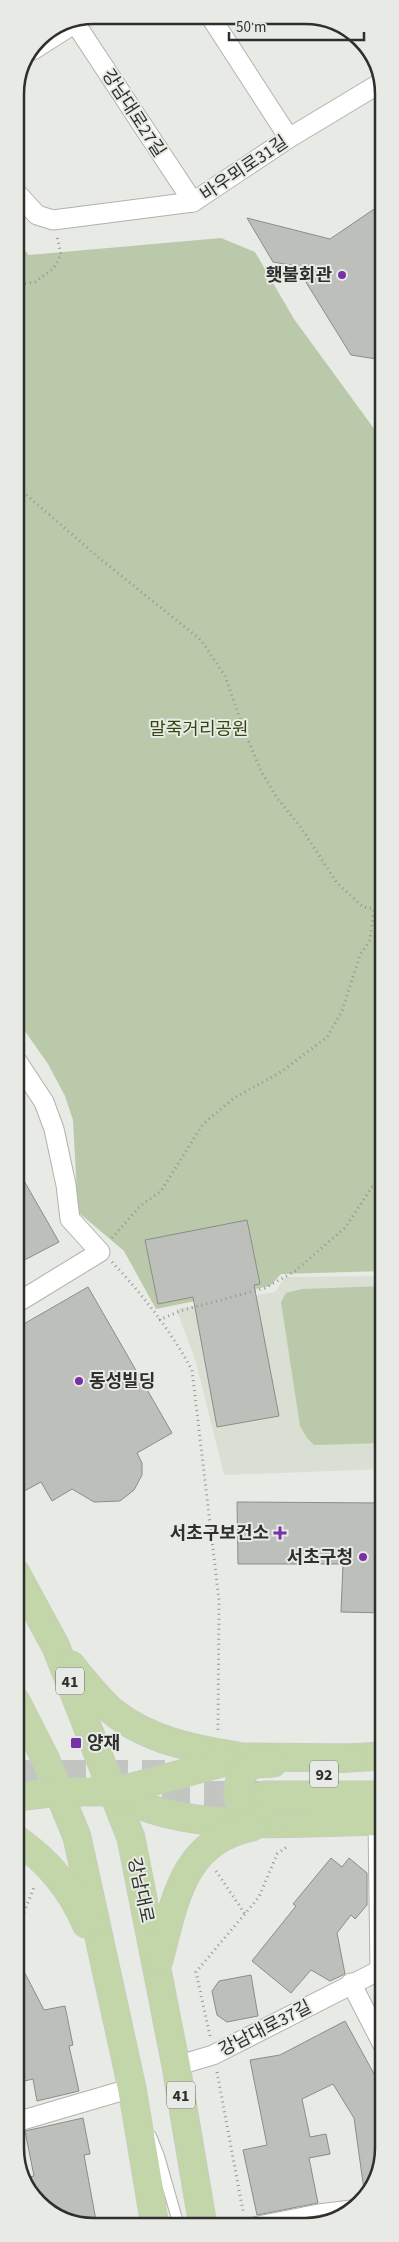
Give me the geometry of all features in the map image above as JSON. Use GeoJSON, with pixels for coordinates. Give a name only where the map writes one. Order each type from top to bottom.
{"type":"FeatureCollection","features":[{"type":"Feature","properties":{"kind":"main road","name":"강남대로"},"geometry":{"type":"LineString","coordinates":[[24,1588],[56,1647],[114,1792],[130,1838],[157,1964],[202,2218]]}},
{"type":"Feature","properties":{"kind":"main road"},"geometry":{"type":"LineString","coordinates":[[56,1647],[112,1711],[136,1726],[258,1775]]}},
{"type":"Feature","properties":{"kind":"main road"},"geometry":{"type":"LineString","coordinates":[[24,1717],[45,1758],[77,1837],[132,2088],[154,2218]]}},
{"type":"Feature","properties":{"kind":"main road"},"geometry":{"type":"LineString","coordinates":[[273,1823],[246,1811],[240,1802],[238,1791],[240,1780],[245,1770],[253,1765],[375,1756]]}},
{"type":"Feature","properties":{"kind":"main road"},"geometry":{"type":"LineString","coordinates":[[24,1796],[59,1792],[114,1792],[258,1775],[348,1758]]}},
{"type":"Feature","properties":{"kind":"main road","name":"92"},"geometry":{"type":"LineString","coordinates":[[258,1775],[375,1773]]}},
{"type":"Feature","properties":{"kind":"main road","name":"92"},"geometry":{"type":"LineString","coordinates":[[258,1775],[375,1810]]}},
{"type":"Feature","properties":{"kind":"main road"},"geometry":{"type":"LineString","coordinates":[[24,1783],[59,1792]]}},
{"type":"Feature","properties":{"kind":"main road"},"geometry":{"type":"LineString","coordinates":[[114,1792],[146,1808],[187,1817],[273,1823]]}},
{"type":"Feature","properties":{"kind":"main road"},"geometry":{"type":"LineString","coordinates":[[157,1964],[176,1898],[199,1854],[217,1840],[230,1833],[273,1823],[375,1813]]}},
{"type":"Feature","properties":{"kind":"main road"},"geometry":{"type":"LineString","coordinates":[[24,1845],[46,1863],[66,1886],[80,1910],[108,1973]]}},
{"type":"Feature","properties":{"kind":"street"},"geometry":{"type":"LineString","coordinates":[[215,24],[289,138]]}},
{"type":"Feature","properties":{"kind":"street","name":"강남대로27길"},"geometry":{"type":"LineString","coordinates":[[78,26],[193,202]]}},
{"type":"Feature","properties":{"kind":"street","name":"바우뫼로31길"},"geometry":{"type":"LineString","coordinates":[[54,220],[193,202],[289,138],[375,86]]}},
{"type":"Feature","properties":{"kind":"street"},"geometry":{"type":"LineString","coordinates":[[24,200],[37,215],[54,220]]}},
{"type":"Feature","properties":{"kind":"street"},"geometry":{"type":"LineString","coordinates":[[24,1072],[44,1102],[54,1129],[66,1185],[70,1219],[100,1252],[24,1299]]}},
{"type":"Feature","properties":{"kind":"street","name":"강남대로37길"},"geometry":{"type":"LineString","coordinates":[[176,2066],[214,2055],[375,1972]]}},
{"type":"Feature","properties":{"kind":"street"},"geometry":{"type":"LineString","coordinates":[[352,1983],[375,2029]]}},
{"type":"Feature","properties":{"kind":"street"},"geometry":{"type":"LineString","coordinates":[[24,2120],[132,2088]]}},
{"type":"Feature","properties":{"kind":"lane"},"geometry":{"type":"LineString","coordinates":[[132,2088],[159,2156],[177,2218]]}},
{"type":"Feature","properties":{"kind":"lane"},"geometry":{"type":"LineString","coordinates":[[276,2218],[344,2206]]}},
{"type":"Feature","properties":{"kind":"path"},"geometry":{"type":"LineString","coordinates":[[24,284],[35,282],[54,268],[61,254],[54,220]]}},
{"type":"Feature","properties":{"kind":"path"},"geometry":{"type":"LineString","coordinates":[[24,494],[98,557],[201,640],[225,676],[261,771],[277,798],[300,826],[337,883],[363,907],[375,909]]}},
{"type":"Feature","properties":{"kind":"path"},"geometry":{"type":"LineString","coordinates":[[217,1740],[219,1600],[192,1370],[175,1339],[133,1284],[108,1257],[100,1252],[140,1206],[161,1191],[203,1124],[234,1098],[281,1072],[326,1037],[342,1011],[360,955],[370,940],[375,909]]}},
{"type":"Feature","properties":{"kind":"path"},"geometry":{"type":"LineString","coordinates":[[159,1320],[180,1310],[265,1288],[295,1271],[345,1228],[372,1186],[375,1186]]}},
{"type":"Feature","properties":{"kind":"path"},"geometry":{"type":"LineString","coordinates":[[240,2218],[214,2055],[196,1972],[260,1897],[277,1854],[294,1841]]}},
{"type":"Feature","properties":{"kind":"path"},"geometry":{"type":"LineString","coordinates":[[212,1864],[245,1914]]}},
{"type":"Feature","properties":{"kind":"path"},"geometry":{"type":"LineString","coordinates":[[24,1912],[38,1878]]}},
{"type":"Feature","properties":{"kind":"shaded area"},"geometry":{"type":"Polygon","coordinates":[[[375,1276],[375,1469],[224,1475],[195,1359],[176,1309],[275,1292],[285,1277],[375,1276]]]}},
{"type":"Feature","properties":{"kind":"green space","name":"말죽거리공원"},"geometry":{"type":"Polygon","coordinates":[[[221,238],[255,252],[294,319],[375,430],[375,1271],[281,1274],[270,1286],[156,1309],[124,1251],[78,1212],[73,1120],[65,1096],[48,1064],[24,1030],[24,250],[29,255],[221,238]]]}},
{"type":"Feature","properties":{"kind":"green space"},"geometry":{"type":"Polygon","coordinates":[[[375,1286],[375,1443],[314,1445],[300,1426],[281,1302],[286,1293],[302,1289],[375,1286]]]}},
{"type":"Feature","properties":{"kind":"building","name":"횃불회관"},"geometry":{"type":"Polygon","coordinates":[[[375,208],[375,359],[351,355],[296,266],[273,262],[247,218],[330,239],[375,208]]]}},
{"type":"Feature","properties":{"kind":"building"},"geometry":{"type":"Polygon","coordinates":[[[24,1181],[59,1242],[24,1260],[24,1181]]]}},
{"type":"Feature","properties":{"kind":"building"},"geometry":{"type":"Polygon","coordinates":[[[247,1220],[260,1284],[254,1285],[279,1416],[217,1427],[193,1297],[158,1304],[145,1240],[247,1220]]]}},
{"type":"Feature","properties":{"kind":"building","name":"동성빌딩"},"geometry":{"type":"Polygon","coordinates":[[[88,1287],[172,1433],[137,1453],[142,1463],[142,1475],[134,1490],[120,1501],[94,1502],[72,1489],[52,1501],[41,1482],[24,1491],[24,1324],[88,1287]]]}},
{"type":"Feature","properties":{"kind":"building"},"geometry":{"type":"Polygon","coordinates":[[[237,1502],[375,1503],[375,1613],[341,1612],[343,1564],[238,1564],[237,1502]]]}},
{"type":"Feature","properties":{"kind":"building"},"geometry":{"type":"Polygon","coordinates":[[[331,1858],[342,1867],[349,1858],[367,1873],[367,1905],[355,1919],[351,1915],[337,1933],[345,1974],[330,1981],[311,1970],[291,1993],[252,1961],[296,1906],[293,1904],[331,1858]]]}},
{"type":"Feature","properties":{"kind":"building"},"geometry":{"type":"Polygon","coordinates":[[[24,1971],[44,2010],[65,2006],[73,2045],[69,2046],[79,2091],[37,2101],[33,2079],[24,2081],[24,1971]]]}},
{"type":"Feature","properties":{"kind":"building"},"geometry":{"type":"Polygon","coordinates":[[[251,1975],[258,2016],[227,2022],[217,2015],[212,1991],[219,1981],[251,1975]]]}},
{"type":"Feature","properties":{"kind":"building"},"geometry":{"type":"Polygon","coordinates":[[[345,2021],[375,2076],[374,2162],[370,2175],[363,2186],[354,2118],[333,2084],[302,2099],[310,2137],[326,2134],[330,2154],[309,2158],[318,2203],[257,2215],[243,2150],[267,2145],[250,2060],[280,2055],[345,2021]]]}},
{"type":"Feature","properties":{"kind":"building"},"geometry":{"type":"Polygon","coordinates":[[[83,2118],[90,2154],[84,2155],[96,2218],[80,2217],[67,2213],[51,2204],[38,2191],[30,2177],[34,2176],[25,2131],[83,2118]]]}},
{"type":"Feature","properties":{"kind":"tunnel"},"geometry":{"type":"LineString","coordinates":[[24,1774],[165,1774]]}},
{"type":"Feature","properties":{"kind":"tunnel"},"geometry":{"type":"LineString","coordinates":[[120,1795],[262,1795]]}},
{"type":"Feature","properties":{"kind":"place","name":"횃불회관"},"geometry":{"type":"Point","coordinates":[342,275]}},
{"type":"Feature","properties":{"kind":"place","name":"동성빌딩"},"geometry":{"type":"Point","coordinates":[79,1381]}},
{"type":"Feature","properties":{"kind":"place","name":"서초구보건소"},"geometry":{"type":"Point","coordinates":[280,1533]}},
{"type":"Feature","properties":{"kind":"place","name":"서초구청"},"geometry":{"type":"Point","coordinates":[363,1557]}},
{"type":"Feature","properties":{"kind":"place","name":"양재"},"geometry":{"type":"Point","coordinates":[76,1743]}}]}
